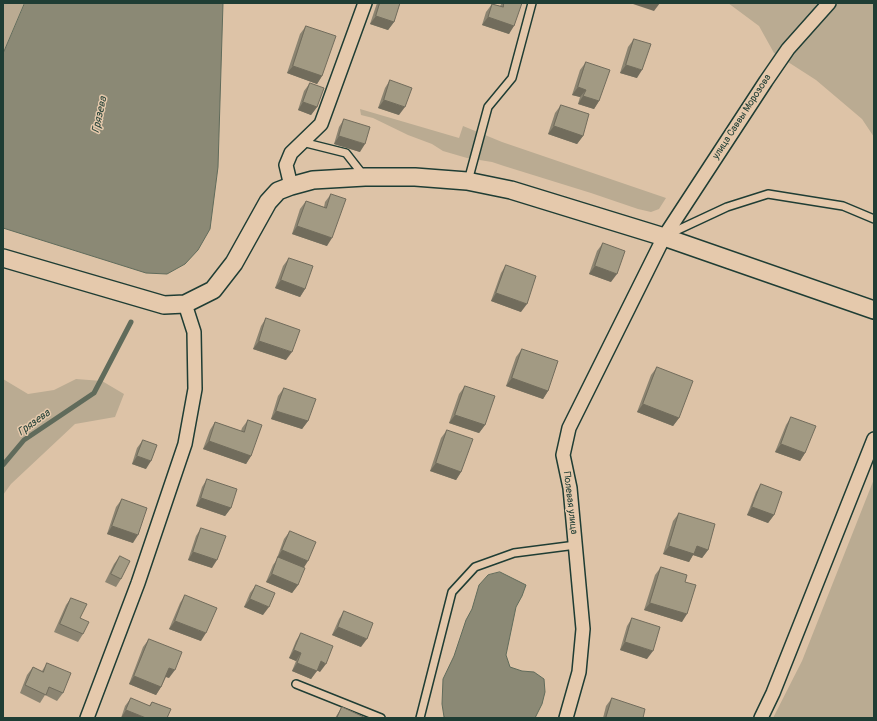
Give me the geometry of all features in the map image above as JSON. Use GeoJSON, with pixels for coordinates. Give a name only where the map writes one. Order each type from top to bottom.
{"type":"FeatureCollection","features":[{"type":"Feature","properties":{"kind":"street"},"geometry":{"type":"LineString","coordinates":[[291,186],[286,166],[292,153],[321,124],[365,3]]}},
{"type":"Feature","properties":{"kind":"street","name":"улица Саввы Морозова"},"geometry":{"type":"LineString","coordinates":[[664,237],[788,49],[830,3]]}},
{"type":"Feature","properties":{"kind":"street"},"geometry":{"type":"LineString","coordinates":[[3,258],[164,305],[185,304],[213,290],[234,263],[268,202],[278,191],[313,180],[415,177],[468,181],[511,190],[664,237],[874,310]]}},
{"type":"Feature","properties":{"kind":"street","name":"Полевая улица"},"geometry":{"type":"LineString","coordinates":[[566,718],[579,672],[583,629],[570,488],[563,455],[569,428],[664,237]]}},
{"type":"Feature","properties":{"kind":"street"},"geometry":{"type":"LineString","coordinates":[[87,718],[138,583],[185,444],[195,389],[194,332],[185,304]]}},
{"type":"Feature","properties":{"kind":"street"},"geometry":{"type":"LineString","coordinates":[[761,718],[773,693],[874,440]]}},
{"type":"Feature","properties":{"kind":"lane"},"geometry":{"type":"LineString","coordinates":[[468,181],[488,107],[512,78],[532,3]]}},
{"type":"Feature","properties":{"kind":"lane"},"geometry":{"type":"LineString","coordinates":[[302,142],[346,153],[365,178]]}},
{"type":"Feature","properties":{"kind":"lane"},"geometry":{"type":"LineString","coordinates":[[664,237],[727,207],[768,194],[843,206],[874,219]]}},
{"type":"Feature","properties":{"kind":"lane"},"geometry":{"type":"LineString","coordinates":[[420,718],[452,592],[475,567],[514,553],[576,545]]}},
{"type":"Feature","properties":{"kind":"lane"},"geometry":{"type":"LineString","coordinates":[[296,684],[381,718]]}},
{"type":"Feature","properties":{"kind":"shaded area"},"geometry":{"type":"Polygon","coordinates":[[[3,3],[25,3],[3,54],[3,3]]]}},
{"type":"Feature","properties":{"kind":"shaded area"},"geometry":{"type":"Polygon","coordinates":[[[728,3],[874,3],[874,137],[862,119],[816,80],[774,53],[759,26],[728,3]]]}},
{"type":"Feature","properties":{"kind":"shaded area"},"geometry":{"type":"Polygon","coordinates":[[[360,109],[459,138],[463,126],[502,142],[666,198],[659,209],[651,212],[638,209],[492,162],[467,158],[443,151],[432,144],[408,135],[373,118],[361,115],[360,109]]]}},
{"type":"Feature","properties":{"kind":"shaded area"},"geometry":{"type":"Polygon","coordinates":[[[3,379],[28,394],[54,390],[76,379],[102,381],[124,394],[115,417],[75,424],[11,484],[3,495],[3,379]]]}},
{"type":"Feature","properties":{"kind":"shaded area"},"geometry":{"type":"Polygon","coordinates":[[[874,479],[874,718],[773,718],[802,661],[874,479]]]}},
{"type":"Feature","properties":{"kind":"water"},"geometry":{"type":"Polygon","coordinates":[[[25,3],[223,3],[218,167],[210,229],[198,250],[185,264],[167,274],[146,273],[3,228],[3,54],[25,3]]]}},
{"type":"Feature","properties":{"kind":"water"},"geometry":{"type":"Polygon","coordinates":[[[500,572],[526,585],[516,607],[506,655],[510,667],[522,671],[534,672],[544,679],[545,692],[542,704],[535,718],[446,718],[444,717],[442,704],[443,679],[454,656],[466,620],[472,609],[479,585],[488,575],[500,572]]]}},
{"type":"Feature","properties":{"kind":"building"},"geometry":{"type":"Polygon","coordinates":[[[380,3],[400,3],[394,22],[376,16],[380,3]]]}},
{"type":"Feature","properties":{"kind":"building"},"geometry":{"type":"Polygon","coordinates":[[[504,3],[522,3],[514,26],[488,17],[492,4],[503,7],[504,3]]]}},
{"type":"Feature","properties":{"kind":"building"},"geometry":{"type":"Polygon","coordinates":[[[306,26],[336,36],[322,76],[293,66],[306,26]]]}},
{"type":"Feature","properties":{"kind":"building"},"geometry":{"type":"Polygon","coordinates":[[[634,39],[651,44],[642,70],[626,65],[634,39]]]}},
{"type":"Feature","properties":{"kind":"building"},"geometry":{"type":"Polygon","coordinates":[[[586,62],[610,70],[599,101],[583,96],[586,90],[578,87],[586,62]]]}},
{"type":"Feature","properties":{"kind":"building"},"geometry":{"type":"Polygon","coordinates":[[[390,80],[412,88],[405,107],[384,100],[390,80]]]}},
{"type":"Feature","properties":{"kind":"building"},"geometry":{"type":"Polygon","coordinates":[[[310,83],[324,88],[317,107],[303,102],[310,83]]]}},
{"type":"Feature","properties":{"kind":"building"},"geometry":{"type":"Polygon","coordinates":[[[561,105],[589,114],[583,136],[554,126],[561,105]]]}},
{"type":"Feature","properties":{"kind":"building"},"geometry":{"type":"Polygon","coordinates":[[[344,119],[370,127],[365,144],[339,136],[344,119]]]}},
{"type":"Feature","properties":{"kind":"building"},"geometry":{"type":"Polygon","coordinates":[[[331,194],[346,199],[332,238],[297,226],[306,201],[326,208],[331,194]]]}},
{"type":"Feature","properties":{"kind":"building"},"geometry":{"type":"Polygon","coordinates":[[[603,243],[625,251],[617,274],[595,266],[603,243]]]}},
{"type":"Feature","properties":{"kind":"building"},"geometry":{"type":"Polygon","coordinates":[[[289,258],[313,266],[305,289],[281,280],[289,258]]]}},
{"type":"Feature","properties":{"kind":"building"},"geometry":{"type":"Polygon","coordinates":[[[506,265],[536,276],[527,304],[496,293],[506,265]]]}},
{"type":"Feature","properties":{"kind":"building"},"geometry":{"type":"Polygon","coordinates":[[[266,318],[300,330],[292,352],[259,341],[266,318]]]}},
{"type":"Feature","properties":{"kind":"building"},"geometry":{"type":"Polygon","coordinates":[[[522,349],[558,361],[548,391],[512,378],[522,349]]]}},
{"type":"Feature","properties":{"kind":"building"},"geometry":{"type":"Polygon","coordinates":[[[657,367],[693,381],[679,418],[643,404],[657,367]]]}},
{"type":"Feature","properties":{"kind":"building"},"geometry":{"type":"Polygon","coordinates":[[[465,386],[495,396],[485,425],[455,415],[465,386]]]}},
{"type":"Feature","properties":{"kind":"building"},"geometry":{"type":"Polygon","coordinates":[[[284,388],[316,399],[308,421],[276,411],[284,388]]]}},
{"type":"Feature","properties":{"kind":"building"},"geometry":{"type":"Polygon","coordinates":[[[791,417],[816,426],[805,453],[781,444],[791,417]]]}},
{"type":"Feature","properties":{"kind":"building"},"geometry":{"type":"Polygon","coordinates":[[[248,420],[262,425],[251,456],[209,441],[215,422],[244,432],[248,420]]]}},
{"type":"Feature","properties":{"kind":"building"},"geometry":{"type":"Polygon","coordinates":[[[447,430],[473,439],[461,472],[436,463],[447,430]]]}},
{"type":"Feature","properties":{"kind":"building"},"geometry":{"type":"Polygon","coordinates":[[[143,440],[157,445],[151,461],[137,456],[143,440]]]}},
{"type":"Feature","properties":{"kind":"building"},"geometry":{"type":"Polygon","coordinates":[[[207,479],[237,489],[231,508],[201,498],[207,479]]]}},
{"type":"Feature","properties":{"kind":"building"},"geometry":{"type":"Polygon","coordinates":[[[761,484],[782,492],[774,515],[752,507],[761,484]]]}},
{"type":"Feature","properties":{"kind":"building"},"geometry":{"type":"Polygon","coordinates":[[[122,499],[147,508],[138,535],[112,526],[122,499]]]}},
{"type":"Feature","properties":{"kind":"building"},"geometry":{"type":"Polygon","coordinates":[[[679,513],[715,524],[708,550],[697,546],[694,554],[669,546],[679,513]]]}},
{"type":"Feature","properties":{"kind":"building"},"geometry":{"type":"Polygon","coordinates":[[[201,528],[226,536],[217,560],[193,552],[201,528]]]}},
{"type":"Feature","properties":{"kind":"building"},"geometry":{"type":"Polygon","coordinates":[[[290,531],[316,542],[308,561],[282,550],[290,531]]]}},
{"type":"Feature","properties":{"kind":"building"},"geometry":{"type":"Polygon","coordinates":[[[120,556],[130,561],[121,579],[111,574],[120,556]]]}},
{"type":"Feature","properties":{"kind":"building"},"geometry":{"type":"Polygon","coordinates":[[[278,557],[305,568],[298,585],[272,574],[278,557]]]}},
{"type":"Feature","properties":{"kind":"building"},"geometry":{"type":"Polygon","coordinates":[[[661,567],[687,575],[685,582],[696,585],[687,614],[650,603],[661,567]]]}},
{"type":"Feature","properties":{"kind":"building"},"geometry":{"type":"Polygon","coordinates":[[[256,585],[275,593],[269,607],[250,599],[256,585]]]}},
{"type":"Feature","properties":{"kind":"building"},"geometry":{"type":"Polygon","coordinates":[[[185,595],[217,608],[206,633],[175,621],[185,595]]]}},
{"type":"Feature","properties":{"kind":"building"},"geometry":{"type":"Polygon","coordinates":[[[71,598],[87,604],[80,618],[89,622],[83,634],[60,624],[71,598]]]}},
{"type":"Feature","properties":{"kind":"building"},"geometry":{"type":"Polygon","coordinates":[[[344,611],[373,623],[367,639],[338,627],[344,611]]]}},
{"type":"Feature","properties":{"kind":"building"},"geometry":{"type":"Polygon","coordinates":[[[632,618],[660,627],[653,651],[625,642],[632,618]]]}},
{"type":"Feature","properties":{"kind":"building"},"geometry":{"type":"Polygon","coordinates":[[[301,633],[333,646],[326,664],[321,661],[317,671],[297,663],[301,653],[294,650],[301,633]]]}},
{"type":"Feature","properties":{"kind":"building"},"geometry":{"type":"Polygon","coordinates":[[[149,639],[182,652],[175,670],[169,668],[161,687],[134,676],[149,639]]]}},
{"type":"Feature","properties":{"kind":"building"},"geometry":{"type":"Polygon","coordinates":[[[47,663],[71,673],[63,693],[49,687],[46,695],[25,685],[33,667],[43,672],[47,663]]]}},
{"type":"Feature","properties":{"kind":"building"},"geometry":{"type":"Polygon","coordinates":[[[131,698],[150,706],[152,702],[171,709],[167,718],[146,718],[126,710],[131,698]]]}},
{"type":"Feature","properties":{"kind":"building"},"geometry":{"type":"Polygon","coordinates":[[[612,698],[645,709],[643,718],[606,718],[612,698]]]}},
{"type":"Feature","properties":{"kind":"building"},"geometry":{"type":"Polygon","coordinates":[[[342,707],[366,718],[337,718],[342,707]]]}},
{"type":"Feature","properties":{"kind":"waterway","name":"Грязева"},"geometry":{"type":"LineString","coordinates":[[3,465],[24,440],[94,393],[131,322]]}}]}
